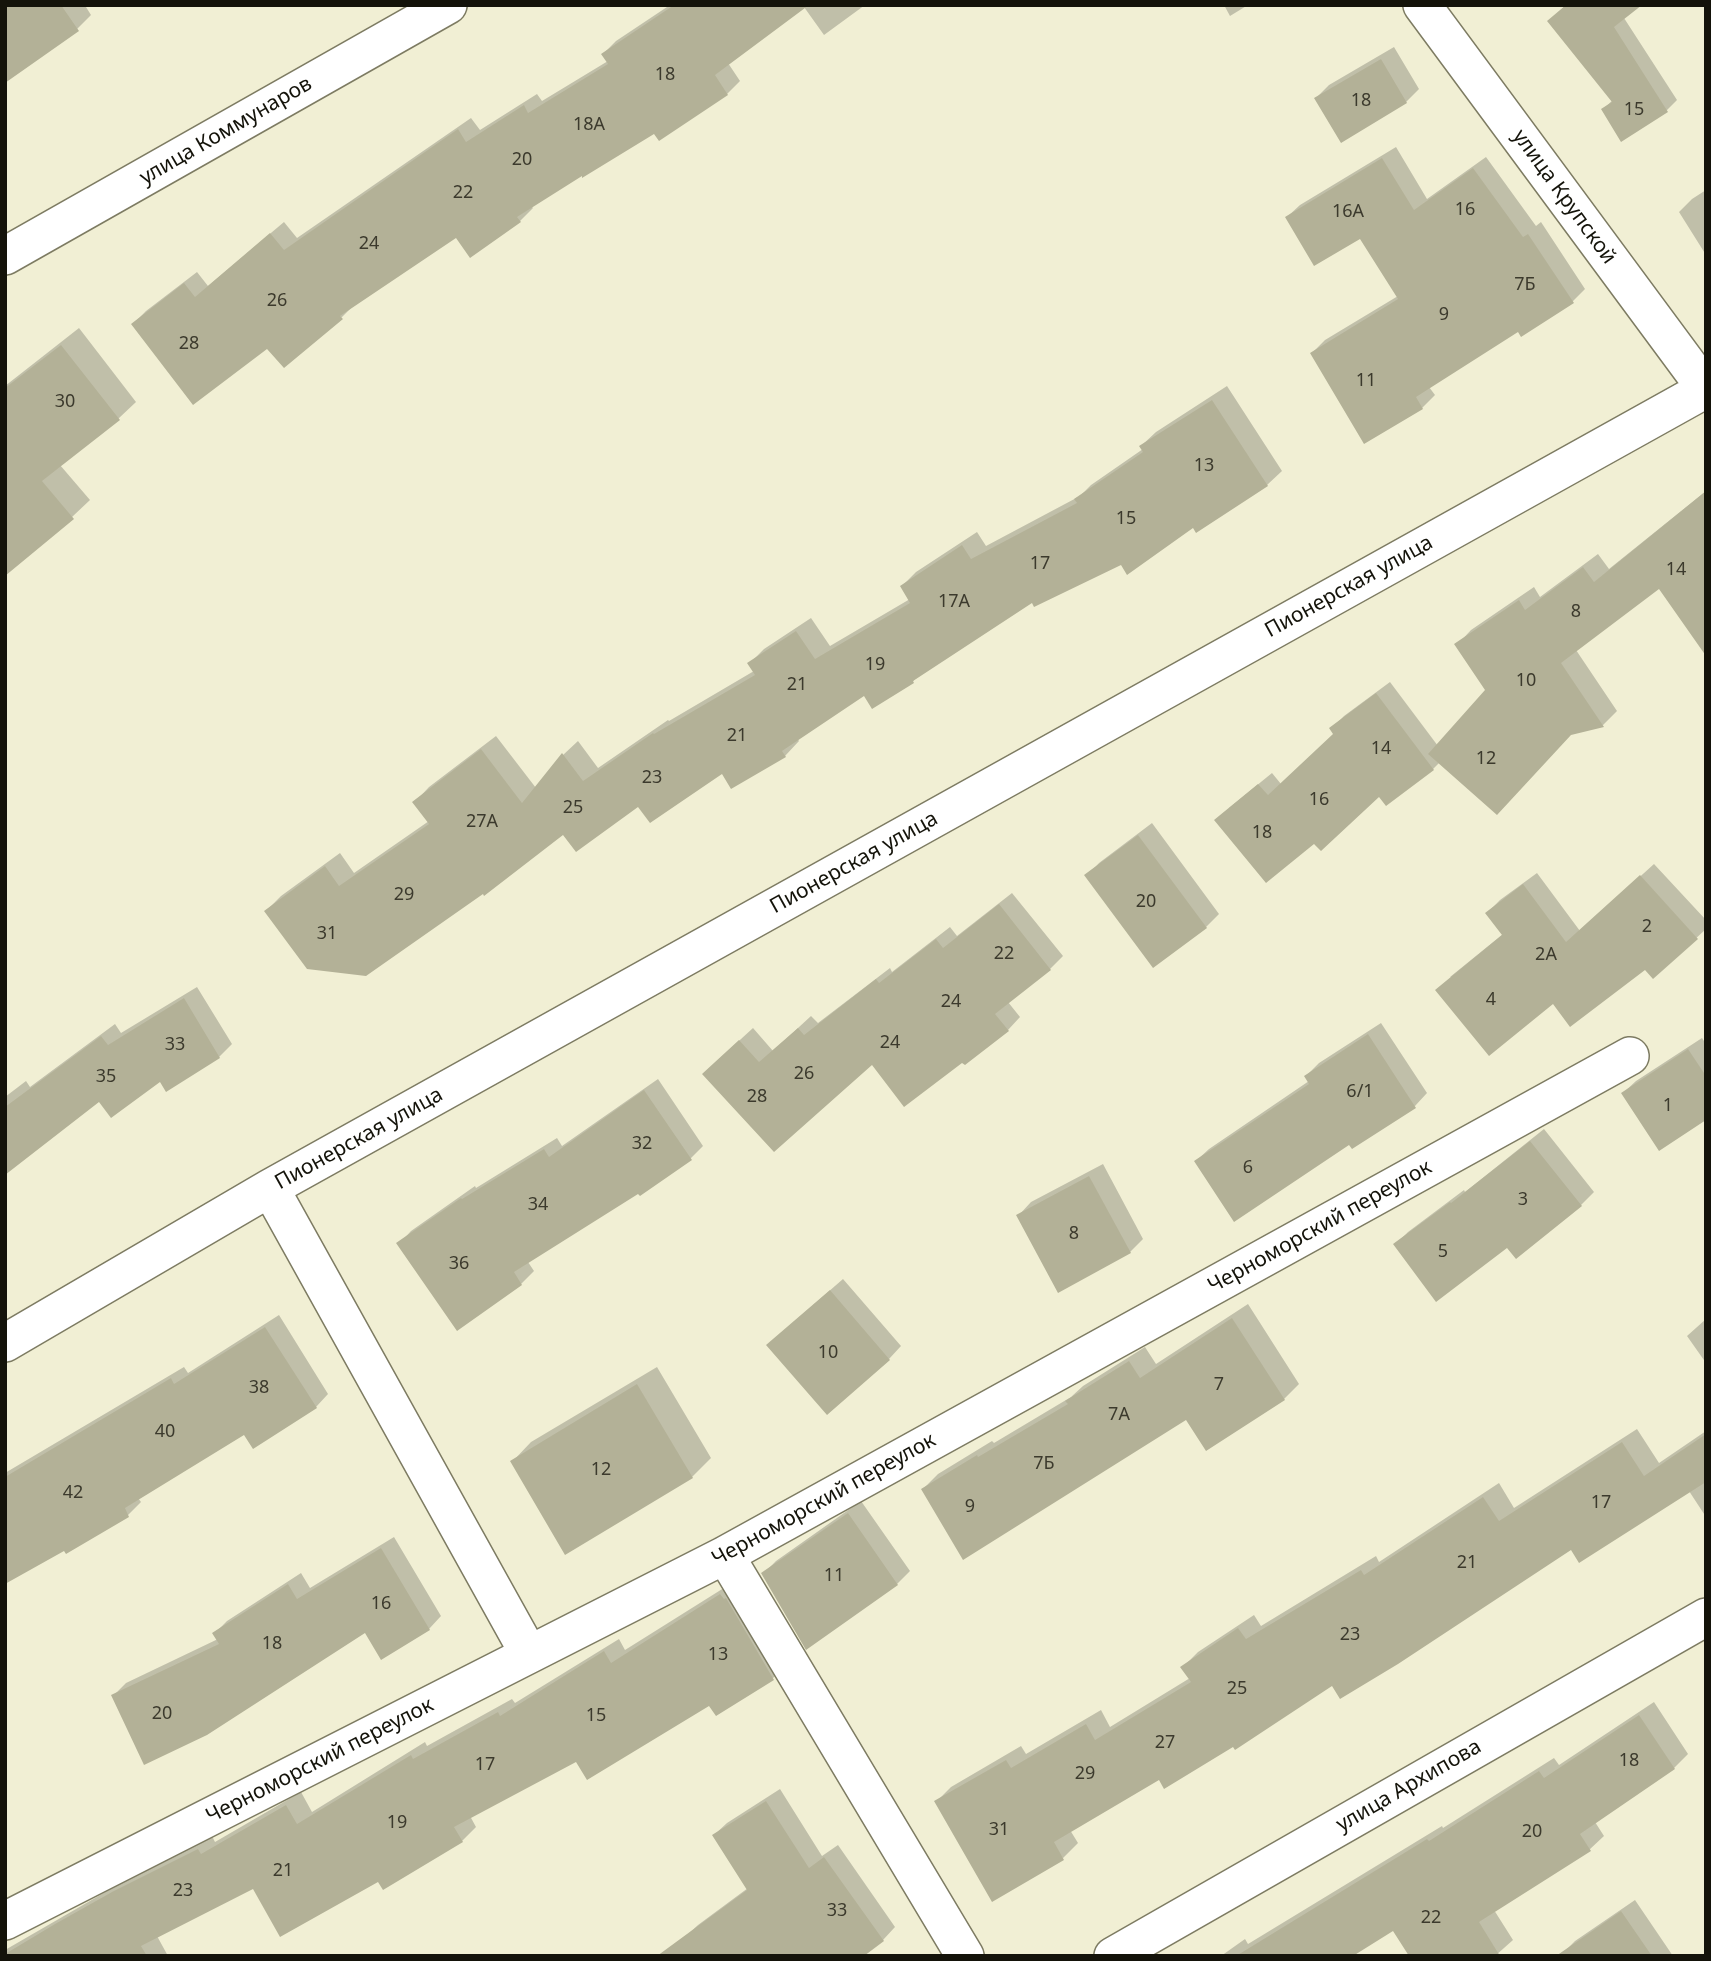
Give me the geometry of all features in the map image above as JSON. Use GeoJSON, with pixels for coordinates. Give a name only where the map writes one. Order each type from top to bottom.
{"type":"FeatureCollection","features":[{"type":"Feature","properties":{"kind":"street","name":"улица Коммунаров"},"geometry":{"type":"LineString","coordinates":[[5,257],[448,5]]}},
{"type":"Feature","properties":{"kind":"street","name":"улица Крупской"},"geometry":{"type":"LineString","coordinates":[[1422,5],[1706,389]]}},
{"type":"Feature","properties":{"kind":"street","name":"Пионерская улица"},"geometry":{"type":"LineString","coordinates":[[5,1343],[270,1188],[1706,389]]}},
{"type":"Feature","properties":{"kind":"street","name":"Черноморский переулок"},"geometry":{"type":"LineString","coordinates":[[5,1921],[725,1555],[1630,1056]]}},
{"type":"Feature","properties":{"kind":"street"},"geometry":{"type":"LineString","coordinates":[[270,1188],[529,1654]]}},
{"type":"Feature","properties":{"kind":"street"},"geometry":{"type":"LineString","coordinates":[[725,1555],[965,1956]]}},
{"type":"Feature","properties":{"kind":"street","name":"улица Архипова"},"geometry":{"type":"LineString","coordinates":[[1113,1956],[1706,1617]]}},
{"type":"Feature","properties":{"kind":"building"},"geometry":{"type":"Polygon","coordinates":[[[5,5],[61,5],[79,31],[5,83],[5,5]]]}},
{"type":"Feature","properties":{"kind":"building"},"geometry":{"type":"Polygon","coordinates":[[[674,5],[809,5],[715,75],[728,95],[659,141],[654,134],[517,217],[521,222],[470,258],[456,238],[340,316],[343,319],[284,368],[267,349],[193,405],[131,324],[184,283],[195,297],[270,233],[284,250],[458,129],[466,142],[524,105],[528,113],[608,64],[601,54],[674,5]]]}},
{"type":"Feature","properties":{"kind":"building"},"geometry":{"type":"Polygon","coordinates":[[[1566,5],[1642,5],[1614,27],[1668,112],[1621,142],[1601,109],[1612,102],[1547,21],[1566,5]]]}},
{"type":"Feature","properties":{"kind":"building"},"geometry":{"type":"Polygon","coordinates":[[[1381,59],[1407,103],[1341,143],[1314,98],[1381,59]]]}},
{"type":"Feature","properties":{"kind":"building"},"geometry":{"type":"Polygon","coordinates":[[[1382,158],[1414,210],[1473,168],[1523,237],[1528,234],[1574,303],[1521,337],[1518,332],[1416,397],[1423,409],[1364,444],[1310,353],[1398,299],[1360,239],[1314,266],[1285,217],[1382,158]]]}},
{"type":"Feature","properties":{"kind":"building"},"geometry":{"type":"Polygon","coordinates":[[[61,345],[120,420],[42,481],[74,519],[5,576],[5,388],[61,345]]]}},
{"type":"Feature","properties":{"kind":"building"},"geometry":{"type":"Polygon","coordinates":[[[1212,400],[1268,486],[1196,533],[1193,528],[1127,575],[1121,565],[1034,607],[1032,603],[872,709],[864,696],[782,751],[786,757],[731,789],[722,774],[650,823],[638,807],[576,852],[563,835],[484,896],[483,894],[366,976],[307,969],[264,911],[325,866],[339,886],[429,824],[412,802],[481,749],[522,803],[562,753],[583,781],[653,733],[755,675],[747,663],[796,631],[815,659],[910,603],[900,586],[962,545],[971,559],[1077,503],[1074,499],[1143,452],[1139,446],[1212,400]]]}},
{"type":"Feature","properties":{"kind":"building"},"geometry":{"type":"Polygon","coordinates":[[[1706,491],[1706,656],[1659,589],[1561,663],[1604,727],[1571,735],[1497,815],[1428,754],[1485,690],[1454,644],[1519,600],[1525,610],[1583,567],[1594,582],[1706,491]]]}},
{"type":"Feature","properties":{"kind":"building"},"geometry":{"type":"Polygon","coordinates":[[[1376,693],[1434,770],[1386,806],[1379,797],[1321,851],[1314,844],[1266,883],[1214,820],[1258,784],[1268,795],[1333,734],[1329,728],[1376,693]]]}},
{"type":"Feature","properties":{"kind":"building"},"geometry":{"type":"Polygon","coordinates":[[[1138,835],[1207,928],[1153,968],[1084,875],[1138,835]]]}},
{"type":"Feature","properties":{"kind":"building"},"geometry":{"type":"Polygon","coordinates":[[[1640,875],[1698,939],[1653,979],[1645,970],[1570,1027],[1553,1004],[1489,1056],[1435,990],[1502,935],[1485,913],[1523,884],[1566,942],[1640,875]]]}},
{"type":"Feature","properties":{"kind":"building"},"geometry":{"type":"Polygon","coordinates":[[[999,904],[1051,970],[995,1014],[1009,1031],[904,1107],[872,1065],[774,1152],[702,1074],[739,1040],[759,1062],[798,1028],[804,1035],[876,979],[879,983],[936,939],[943,948],[999,904]]]}},
{"type":"Feature","properties":{"kind":"building"},"geometry":{"type":"Polygon","coordinates":[[[184,998],[220,1058],[166,1092],[160,1082],[111,1118],[99,1102],[5,1175],[5,1107],[101,1036],[108,1045],[184,998]]]}},
{"type":"Feature","properties":{"kind":"building"},"geometry":{"type":"Polygon","coordinates":[[[1368,1034],[1416,1108],[1352,1149],[1349,1145],[1234,1222],[1194,1161],[1309,1084],[1304,1076],[1368,1034]]]}},
{"type":"Feature","properties":{"kind":"building"},"geometry":{"type":"Polygon","coordinates":[[[1688,1049],[1706,1076],[1706,1120],[1659,1151],[1621,1093],[1688,1049]]]}},
{"type":"Feature","properties":{"kind":"building"},"geometry":{"type":"Polygon","coordinates":[[[644,1090],[692,1160],[640,1196],[638,1194],[514,1272],[522,1285],[457,1331],[396,1243],[461,1198],[544,1149],[549,1157],[644,1090]]]}},
{"type":"Feature","properties":{"kind":"building"},"geometry":{"type":"Polygon","coordinates":[[[1530,1141],[1582,1206],[1516,1259],[1507,1248],[1436,1302],[1393,1244],[1530,1141]]]}},
{"type":"Feature","properties":{"kind":"building"},"geometry":{"type":"Polygon","coordinates":[[[1089,1176],[1131,1253],[1058,1293],[1016,1215],[1089,1176]]]}},
{"type":"Feature","properties":{"kind":"building"},"geometry":{"type":"Polygon","coordinates":[[[830,1290],[890,1360],[827,1415],[766,1345],[830,1290]]]}},
{"type":"Feature","properties":{"kind":"building"},"geometry":{"type":"Polygon","coordinates":[[[1232,1318],[1285,1400],[1206,1451],[1186,1420],[963,1560],[921,1489],[1068,1404],[1065,1401],[1129,1361],[1140,1378],[1232,1318]]]}},
{"type":"Feature","properties":{"kind":"building"},"geometry":{"type":"Polygon","coordinates":[[[265,1327],[317,1408],[253,1449],[244,1435],[125,1508],[129,1517],[66,1554],[64,1551],[5,1584],[5,1477],[171,1378],[174,1384],[265,1327]]]}},
{"type":"Feature","properties":{"kind":"building"},"geometry":{"type":"Polygon","coordinates":[[[637,1384],[693,1478],[565,1555],[510,1461],[637,1384]]]}},
{"type":"Feature","properties":{"kind":"building"},"geometry":{"type":"Polygon","coordinates":[[[1706,1434],[1706,1482],[1579,1563],[1571,1550],[1340,1699],[1332,1686],[1235,1750],[1233,1747],[1164,1789],[1159,1780],[1054,1842],[1064,1860],[992,1902],[934,1801],[1006,1760],[1011,1768],[1086,1724],[1095,1740],[1191,1682],[1180,1667],[1238,1628],[1246,1639],[1361,1570],[1364,1575],[1483,1497],[1499,1521],[1622,1442],[1644,1476],[1706,1434]]]}},
{"type":"Feature","properties":{"kind":"building"},"geometry":{"type":"Polygon","coordinates":[[[848,1513],[898,1585],[806,1650],[761,1573],[848,1513]]]}},
{"type":"Feature","properties":{"kind":"building"},"geometry":{"type":"Polygon","coordinates":[[[381,1548],[430,1630],[381,1660],[365,1633],[207,1735],[144,1765],[111,1695],[219,1644],[212,1633],[288,1584],[297,1599],[381,1548]]]}},
{"type":"Feature","properties":{"kind":"building"},"geometry":{"type":"Polygon","coordinates":[[[720,1594],[726,1598],[774,1680],[716,1716],[709,1706],[587,1780],[576,1762],[454,1827],[463,1842],[383,1890],[378,1882],[280,1937],[253,1889],[141,1946],[147,1956],[5,1956],[112,1892],[198,1849],[201,1854],[286,1805],[297,1824],[411,1755],[413,1759],[498,1712],[500,1716],[604,1651],[611,1663],[720,1594]]]}},
{"type":"Feature","properties":{"kind":"building"},"geometry":{"type":"Polygon","coordinates":[[[1639,1715],[1675,1769],[1580,1834],[1591,1851],[1479,1922],[1500,1956],[1409,1956],[1393,1931],[1353,1956],[1236,1956],[1427,1839],[1429,1841],[1539,1771],[1544,1778],[1639,1715]]]}},
{"type":"Feature","properties":{"kind":"building"},"geometry":{"type":"Polygon","coordinates":[[[766,1801],[809,1868],[824,1857],[884,1941],[864,1956],[657,1956],[747,1890],[712,1835],[766,1801]]]}},
{"type":"Feature","properties":{"kind":"building"},"geometry":{"type":"Polygon","coordinates":[[[1621,1911],[1652,1956],[1556,1956],[1621,1911]]]}}]}
